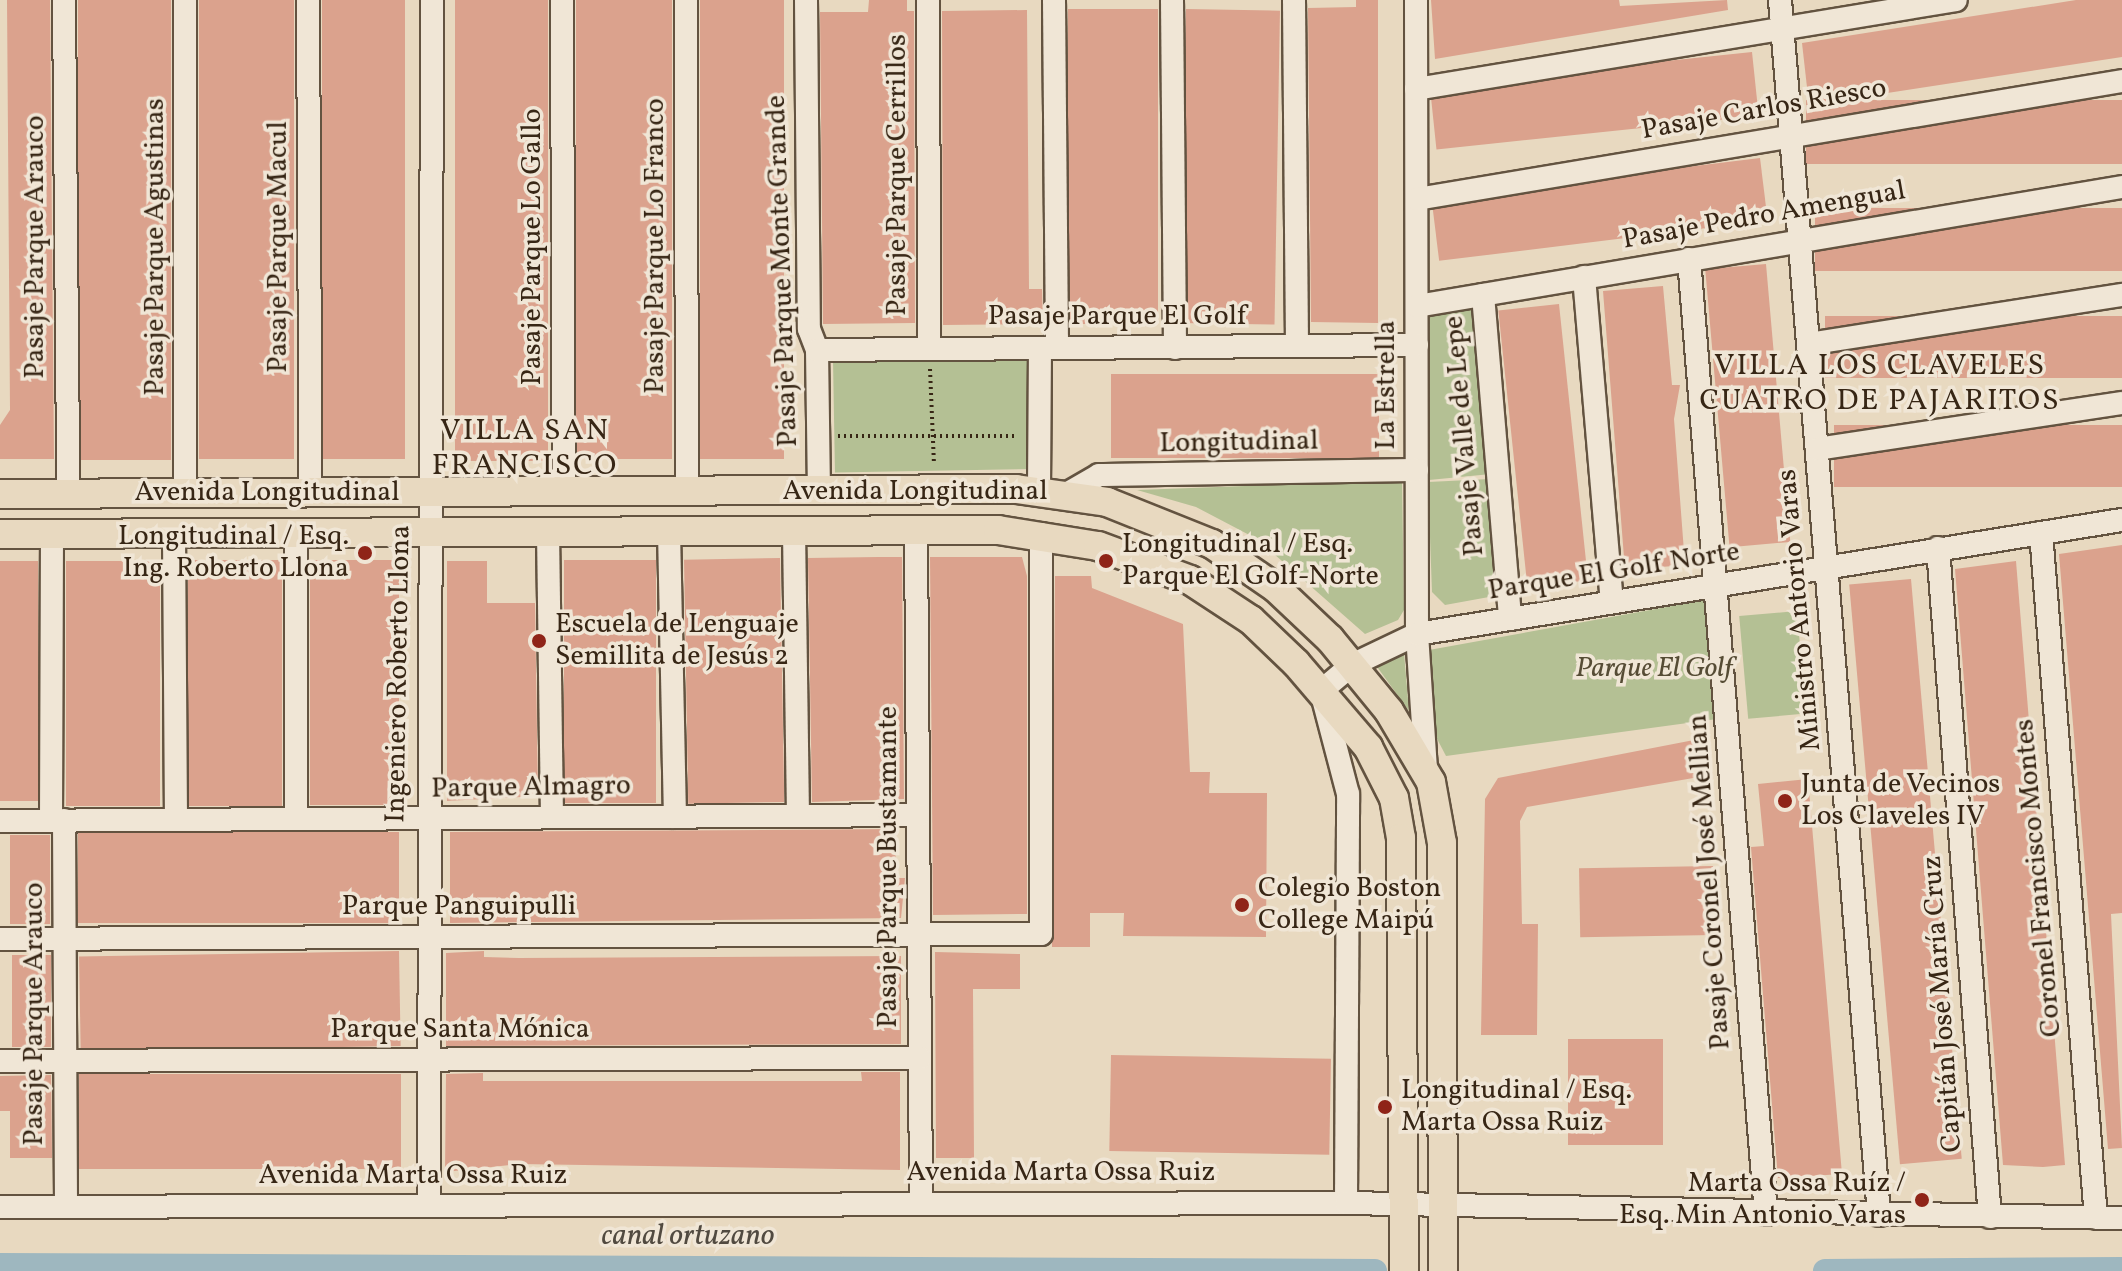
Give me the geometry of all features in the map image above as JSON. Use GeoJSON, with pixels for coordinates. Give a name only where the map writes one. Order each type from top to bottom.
{"type":"FeatureCollection","features":[{"type":"Feature","properties":{"kind":"main road","name":"Avenida Longitudinal"},"geometry":{"type":"LineString","coordinates":[[0,494],[1039,490],[1068,493],[1144,514],[1212,544],[1276,588],[1352,665],[1426,770],[1442,843],[1443,1271]]}},
{"type":"Feature","properties":{"kind":"main road","name":"Avenida Longitudinal"},"geometry":{"type":"LineString","coordinates":[[0,534],[794,530],[1041,534],[1126,554],[1190,580],[1251,620],[1321,691],[1376,761],[1401,825],[1404,1271]]}},
{"type":"Feature","properties":{"kind":"street","name":"Pasaje Parque Arauco"},"geometry":{"type":"LineString","coordinates":[[64,0],[68,493]]}},
{"type":"Feature","properties":{"kind":"street","name":"Pasaje Parque Agustinas"},"geometry":{"type":"LineString","coordinates":[[185,0],[185,493]]}},
{"type":"Feature","properties":{"kind":"street","name":"Pasaje Parque Macul"},"geometry":{"type":"LineString","coordinates":[[308,0],[311,493]]}},
{"type":"Feature","properties":{"kind":"street","name":"Ingeniero Roberto Llona"},"geometry":{"type":"LineString","coordinates":[[429,1206],[425,819],[430,532],[434,492],[432,0]]}},
{"type":"Feature","properties":{"kind":"street","name":"Pasaje Parque Lo Gallo"},"geometry":{"type":"LineString","coordinates":[[562,0],[564,493]]}},
{"type":"Feature","properties":{"kind":"street","name":"Pasaje Parque Lo Franco"},"geometry":{"type":"LineString","coordinates":[[686,0],[687,492]]}},
{"type":"Feature","properties":{"kind":"street","name":"Pasaje Parque Monte Grande"},"geometry":{"type":"LineString","coordinates":[[806,0],[809,329],[817,350],[819,491]]}},
{"type":"Feature","properties":{"kind":"street","name":"Pasaje Parque Cerrillos"},"geometry":{"type":"LineString","coordinates":[[928,0],[929,349]]}},
{"type":"Feature","properties":{"kind":"street"},"geometry":{"type":"LineString","coordinates":[[1039,490],[1039,437],[1048,348],[1054,0]]}},
{"type":"Feature","properties":{"kind":"street"},"geometry":{"type":"LineString","coordinates":[[1172,0],[1175,348]]}},
{"type":"Feature","properties":{"kind":"street"},"geometry":{"type":"LineString","coordinates":[[1294,0],[1297,346]]}},
{"type":"Feature","properties":{"kind":"street","name":"La Estrella"},"geometry":{"type":"LineString","coordinates":[[1416,0],[1417,634],[1426,770]]}},
{"type":"Feature","properties":{"kind":"street","name":"Ministro Antorio Varas"},"geometry":{"type":"LineString","coordinates":[[1780,0],[1879,1215]]}},
{"type":"Feature","properties":{"kind":"street"},"geometry":{"type":"LineString","coordinates":[[1416,89],[1956,0]]}},
{"type":"Feature","properties":{"kind":"street","name":"Pasaje Carlos Riesco"},"geometry":{"type":"LineString","coordinates":[[1417,199],[2122,81]]}},
{"type":"Feature","properties":{"kind":"street","name":"Pasaje Pedro Amengual"},"geometry":{"type":"LineString","coordinates":[[1417,306],[2122,187]]}},
{"type":"Feature","properties":{"kind":"street","name":"Pasaje Coronel José Mellian"},"geometry":{"type":"LineString","coordinates":[[1689,259],[1766,1214]]}},
{"type":"Feature","properties":{"kind":"street"},"geometry":{"type":"LineString","coordinates":[[1584,277],[1612,602]]}},
{"type":"Feature","properties":{"kind":"street","name":"Pasaje Valle de Lepe"},"geometry":{"type":"LineString","coordinates":[[1483,295],[1510,619]]}},
{"type":"Feature","properties":{"kind":"street"},"geometry":{"type":"LineString","coordinates":[[1808,344],[2122,295]]}},
{"type":"Feature","properties":{"kind":"street","name":"Pasaje Parque El Golf"},"geometry":{"type":"LineString","coordinates":[[817,350],[1417,345]]}},
{"type":"Feature","properties":{"kind":"street"},"geometry":{"type":"LineString","coordinates":[[1817,449],[2122,403]]}},
{"type":"Feature","properties":{"kind":"street","name":"Longitudinal"},"geometry":{"type":"LineString","coordinates":[[1068,493],[1099,475],[1417,470]]}},
{"type":"Feature","properties":{"kind":"street","name":"Parque El Golf Norte"},"geometry":{"type":"LineString","coordinates":[[1321,691],[1352,665],[1417,634],[2122,520]]}},
{"type":"Feature","properties":{"kind":"street"},"geometry":{"type":"LineString","coordinates":[[794,530],[798,816]]}},
{"type":"Feature","properties":{"kind":"street","name":"Pasaje Parque Bustamante"},"geometry":{"type":"LineString","coordinates":[[916,530],[921,1203]]}},
{"type":"Feature","properties":{"kind":"street"},"geometry":{"type":"LineString","coordinates":[[548,531],[552,817]]}},
{"type":"Feature","properties":{"kind":"street"},"geometry":{"type":"LineString","coordinates":[[669,531],[675,817]]}},
{"type":"Feature","properties":{"kind":"street"},"geometry":{"type":"LineString","coordinates":[[296,533],[296,819]]}},
{"type":"Feature","properties":{"kind":"street","name":"Coronel Francisco Montes"},"geometry":{"type":"LineString","coordinates":[[2041,533],[2096,1218]]}},
{"type":"Feature","properties":{"kind":"street","name":"Pasaje Parque Arauco"},"geometry":{"type":"LineString","coordinates":[[52,534],[58,820],[65,939],[66,1207]]}},
{"type":"Feature","properties":{"kind":"street"},"geometry":{"type":"LineString","coordinates":[[174,534],[176,820]]}},
{"type":"Feature","properties":{"kind":"street","name":"Parque Panguipulli"},"geometry":{"type":"LineString","coordinates":[[0,939],[919,934],[1046,929],[1041,534]]}},
{"type":"Feature","properties":{"kind":"street","name":"Capitán José María Cruz"},"geometry":{"type":"LineString","coordinates":[[1938,548],[1990,1217]]}},
{"type":"Feature","properties":{"kind":"street"},"geometry":{"type":"LineString","coordinates":[[1321,691],[1348,794],[1346,1203]]}},
{"type":"Feature","properties":{"kind":"street","name":"Parque Almagro"},"geometry":{"type":"LineString","coordinates":[[0,821],[918,815]]}},
{"type":"Feature","properties":{"kind":"street","name":"Parque Santa Mónica"},"geometry":{"type":"LineString","coordinates":[[0,1061],[920,1058]]}},
{"type":"Feature","properties":{"kind":"street","name":"Avenida Marta Ossa Ruiz"},"geometry":{"type":"LineString","coordinates":[[0,1207],[1346,1203],[1766,1214],[2122,1218]]}},
{"type":"Feature","properties":{"kind":"path"},"geometry":{"type":"LineString","coordinates":[[929,349],[934,490]]}},
{"type":"Feature","properties":{"kind":"path"},"geometry":{"type":"LineString","coordinates":[[819,436],[933,434],[1039,437]]}},
{"type":"Feature","properties":{"kind":"green space"},"geometry":{"type":"Polygon","coordinates":[[[1477,304],[1491,474],[1429,480],[1424,313],[1477,304]]]}},
{"type":"Feature","properties":{"kind":"green space"},"geometry":{"type":"Polygon","coordinates":[[[1031,358],[1033,469],[835,472],[833,361],[1031,358]]]}},
{"type":"Feature","properties":{"kind":"green space"},"geometry":{"type":"Polygon","coordinates":[[[1490,479],[1500,595],[1445,605],[1432,592],[1428,482],[1490,479]]]}},
{"type":"Feature","properties":{"kind":"green space"},"geometry":{"type":"Polygon","coordinates":[[[1402,480],[1404,610],[1398,620],[1365,634],[1257,539],[1196,507],[1137,490],[1402,480]]]}},
{"type":"Feature","properties":{"kind":"green space","name":"Parque El Golf"},"geometry":{"type":"Polygon","coordinates":[[[1711,599],[1717,719],[1446,756],[1434,733],[1429,650],[1711,599]]]}},
{"type":"Feature","properties":{"kind":"green space"},"geometry":{"type":"Polygon","coordinates":[[[1797,611],[1806,714],[1748,719],[1739,616],[1797,611]]]}},
{"type":"Feature","properties":{"kind":"green space"},"geometry":{"type":"Polygon","coordinates":[[[1404,653],[1409,711],[1375,664],[1404,653]]]}},
{"type":"Feature","properties":{"kind":"building"},"geometry":{"type":"Polygon","coordinates":[[[7,0],[50,0],[54,459],[0,459],[0,425],[10,410],[7,0]]]}},
{"type":"Feature","properties":{"kind":"building"},"geometry":{"type":"Polygon","coordinates":[[[78,0],[171,0],[171,460],[78,460],[78,0]]]}},
{"type":"Feature","properties":{"kind":"building"},"geometry":{"type":"Polygon","coordinates":[[[199,0],[294,0],[294,459],[199,459],[199,0]]]}},
{"type":"Feature","properties":{"kind":"building"},"geometry":{"type":"Polygon","coordinates":[[[322,0],[405,0],[405,459],[322,459],[322,0]]]}},
{"type":"Feature","properties":{"kind":"building"},"geometry":{"type":"Polygon","coordinates":[[[455,0],[548,0],[548,461],[455,461],[455,0]]]}},
{"type":"Feature","properties":{"kind":"building"},"geometry":{"type":"Polygon","coordinates":[[[576,0],[672,0],[672,459],[576,459],[576,0]]]}},
{"type":"Feature","properties":{"kind":"building"},"geometry":{"type":"Polygon","coordinates":[[[700,0],[784,0],[784,459],[700,459],[700,0]]]}},
{"type":"Feature","properties":{"kind":"building"},"geometry":{"type":"Polygon","coordinates":[[[869,0],[907,0],[907,11],[914,11],[915,323],[823,324],[820,12],[868,12],[869,0]]]}},
{"type":"Feature","properties":{"kind":"building"},"geometry":{"type":"Polygon","coordinates":[[[1356,0],[1378,0],[1378,323],[1311,322],[1308,8],[1356,7],[1356,0]]]}},
{"type":"Feature","properties":{"kind":"building"},"geometry":{"type":"Polygon","coordinates":[[[1431,0],[1619,0],[1620,6],[1727,0],[1728,10],[1435,59],[1431,0]]]}},
{"type":"Feature","properties":{"kind":"building"},"geometry":{"type":"Polygon","coordinates":[[[2076,0],[2122,0],[2122,57],[1809,105],[1802,43],[2076,0]]]}},
{"type":"Feature","properties":{"kind":"building"},"geometry":{"type":"Polygon","coordinates":[[[1068,9],[1158,9],[1158,324],[1068,324],[1068,9]]]}},
{"type":"Feature","properties":{"kind":"building"},"geometry":{"type":"Polygon","coordinates":[[[1186,9],[1280,11],[1275,325],[1181,323],[1186,9]]]}},
{"type":"Feature","properties":{"kind":"building"},"geometry":{"type":"Polygon","coordinates":[[[1027,10],[1029,289],[1042,289],[1043,324],[943,325],[942,11],[1027,10]]]}},
{"type":"Feature","properties":{"kind":"building"},"geometry":{"type":"Polygon","coordinates":[[[1752,52],[1759,116],[1436,150],[1430,86],[1752,52]]]}},
{"type":"Feature","properties":{"kind":"building"},"geometry":{"type":"Polygon","coordinates":[[[1806,100],[2122,100],[2122,164],[1806,164],[1806,100]]]}},
{"type":"Feature","properties":{"kind":"building"},"geometry":{"type":"Polygon","coordinates":[[[1760,158],[1768,221],[1439,261],[1431,198],[1760,158]]]}},
{"type":"Feature","properties":{"kind":"building"},"geometry":{"type":"Polygon","coordinates":[[[1815,208],[2122,208],[2122,271],[1815,271],[1815,208]]]}},
{"type":"Feature","properties":{"kind":"building"},"geometry":{"type":"Polygon","coordinates":[[[1766,264],[1790,542],[1730,547],[1705,269],[1766,264]]]}},
{"type":"Feature","properties":{"kind":"building"},"geometry":{"type":"Polygon","coordinates":[[[1663,286],[1672,385],[1680,385],[1674,419],[1685,565],[1625,570],[1603,291],[1663,286]]]}},
{"type":"Feature","properties":{"kind":"building"},"geometry":{"type":"Polygon","coordinates":[[[1559,304],[1588,580],[1527,587],[1498,310],[1559,304]]]}},
{"type":"Feature","properties":{"kind":"building"},"geometry":{"type":"Polygon","coordinates":[[[1825,316],[2122,316],[2122,378],[1825,378],[1825,316]]]}},
{"type":"Feature","properties":{"kind":"building"},"geometry":{"type":"Polygon","coordinates":[[[1111,374],[1379,374],[1379,458],[1111,458],[1111,374]]]}},
{"type":"Feature","properties":{"kind":"building"},"geometry":{"type":"Polygon","coordinates":[[[1834,425],[2122,425],[2122,487],[1834,487],[1834,425]]]}},
{"type":"Feature","properties":{"kind":"building"},"geometry":{"type":"Polygon","coordinates":[[[2122,545],[2122,913],[2111,914],[2122,1148],[2108,1149],[2059,554],[2122,545]]]}},
{"type":"Feature","properties":{"kind":"building"},"geometry":{"type":"Polygon","coordinates":[[[902,557],[904,799],[812,802],[808,558],[902,557]]]}},
{"type":"Feature","properties":{"kind":"building"},"geometry":{"type":"Polygon","coordinates":[[[930,557],[1022,557],[1027,576],[1027,914],[933,915],[930,557]]]}},
{"type":"Feature","properties":{"kind":"building"},"geometry":{"type":"Polygon","coordinates":[[[780,558],[784,802],[688,804],[684,560],[780,558]]]}},
{"type":"Feature","properties":{"kind":"building"},"geometry":{"type":"Polygon","coordinates":[[[188,560],[282,560],[282,806],[188,806],[188,560]]]}},
{"type":"Feature","properties":{"kind":"building"},"geometry":{"type":"Polygon","coordinates":[[[310,560],[399,560],[399,805],[310,805],[310,560]]]}},
{"type":"Feature","properties":{"kind":"building"},"geometry":{"type":"Polygon","coordinates":[[[564,560],[656,560],[656,803],[564,803],[564,560]]]}},
{"type":"Feature","properties":{"kind":"building"},"geometry":{"type":"Polygon","coordinates":[[[0,561],[38,561],[38,801],[0,801],[0,561]]]}},
{"type":"Feature","properties":{"kind":"building"},"geometry":{"type":"Polygon","coordinates":[[[66,561],[160,561],[160,806],[66,806],[66,561]]]}},
{"type":"Feature","properties":{"kind":"building"},"geometry":{"type":"Polygon","coordinates":[[[447,561],[487,561],[487,603],[535,603],[538,796],[447,801],[447,561]]]}},
{"type":"Feature","properties":{"kind":"building"},"geometry":{"type":"Polygon","coordinates":[[[2016,561],[2065,1165],[2043,1167],[2003,1165],[1955,569],[2016,561]]]}},
{"type":"Feature","properties":{"kind":"building"},"geometry":{"type":"Polygon","coordinates":[[[1055,576],[1091,576],[1092,588],[1183,624],[1190,772],[1210,772],[1209,793],[1267,793],[1266,937],[1123,936],[1124,913],[1090,913],[1090,947],[1052,947],[1055,576]]]}},
{"type":"Feature","properties":{"kind":"building"},"geometry":{"type":"Polygon","coordinates":[[[1911,579],[1962,1159],[1900,1164],[1849,584],[1911,579]]]}},
{"type":"Feature","properties":{"kind":"building"},"geometry":{"type":"Polygon","coordinates":[[[1694,740],[1699,777],[1527,807],[1520,821],[1522,924],[1538,924],[1537,1035],[1481,1035],[1485,799],[1498,778],[1694,740]]]}},
{"type":"Feature","properties":{"kind":"building"},"geometry":{"type":"Polygon","coordinates":[[[1808,779],[1842,1174],[1778,1178],[1751,847],[1764,846],[1758,784],[1808,779]]]}},
{"type":"Feature","properties":{"kind":"building"},"geometry":{"type":"Polygon","coordinates":[[[895,829],[896,878],[905,878],[901,918],[450,923],[450,832],[895,829]]]}},
{"type":"Feature","properties":{"kind":"building"},"geometry":{"type":"Polygon","coordinates":[[[78,832],[399,832],[399,923],[78,923],[78,832]]]}},
{"type":"Feature","properties":{"kind":"building"},"geometry":{"type":"Polygon","coordinates":[[[10,835],[50,835],[50,924],[10,924],[10,835]]]}},
{"type":"Feature","properties":{"kind":"building"},"geometry":{"type":"Polygon","coordinates":[[[1713,866],[1714,935],[1580,937],[1579,868],[1713,866]]]}},
{"type":"Feature","properties":{"kind":"building"},"geometry":{"type":"Polygon","coordinates":[[[399,951],[401,1046],[81,1052],[79,957],[399,951]]]}},
{"type":"Feature","properties":{"kind":"building"},"geometry":{"type":"Polygon","coordinates":[[[484,951],[484,957],[519,958],[901,956],[901,1044],[446,1046],[446,953],[484,951]]]}},
{"type":"Feature","properties":{"kind":"building"},"geometry":{"type":"Polygon","coordinates":[[[935,952],[1020,954],[1020,989],[973,989],[974,1158],[936,1158],[935,952]]]}},
{"type":"Feature","properties":{"kind":"building"},"geometry":{"type":"Polygon","coordinates":[[[12,955],[51,955],[51,1047],[12,1047],[12,955]]]}},
{"type":"Feature","properties":{"kind":"building"},"geometry":{"type":"Polygon","coordinates":[[[1568,1039],[1663,1039],[1663,1145],[1568,1145],[1568,1039]]]}},
{"type":"Feature","properties":{"kind":"building"},"geometry":{"type":"Polygon","coordinates":[[[1111,1055],[1331,1059],[1329,1155],[1109,1151],[1111,1055]]]}},
{"type":"Feature","properties":{"kind":"building"},"geometry":{"type":"Polygon","coordinates":[[[861,1072],[900,1072],[900,1170],[518,1164],[445,1172],[446,1074],[483,1073],[483,1081],[862,1081],[861,1072]]]}},
{"type":"Feature","properties":{"kind":"building"},"geometry":{"type":"Polygon","coordinates":[[[79,1074],[401,1074],[401,1169],[79,1169],[79,1074]]]}},
{"type":"Feature","properties":{"kind":"building"},"geometry":{"type":"Polygon","coordinates":[[[51,1075],[52,1158],[10,1158],[10,1111],[0,1111],[0,1076],[51,1075]]]}},
{"type":"Feature","properties":{"kind":"waterway","name":"canal ortuzano"},"geometry":{"type":"LineString","coordinates":[[0,1265],[1375,1271]]}},
{"type":"Feature","properties":{"kind":"waterway","name":"canal ortuzano"},"geometry":{"type":"LineString","coordinates":[[1825,1271],[2122,1269]]}},
{"type":"Feature","properties":{"kind":"place","name":"Longitudinal / Esq. Ing. Roberto Llona"},"geometry":{"type":"Point","coordinates":[365,553]}},
{"type":"Feature","properties":{"kind":"place","name":"Longitudinal / Esq. Parque El Golf-Norte"},"geometry":{"type":"Point","coordinates":[1106,561]}},
{"type":"Feature","properties":{"kind":"place","name":"Escuela de Lenguaje Semillita de Jesús 2"},"geometry":{"type":"Point","coordinates":[539,641]}},
{"type":"Feature","properties":{"kind":"place","name":"Junta de Vecinos Los Claveles IV"},"geometry":{"type":"Point","coordinates":[1785,801]}},
{"type":"Feature","properties":{"kind":"place","name":"Colegio Boston College Maipú"},"geometry":{"type":"Point","coordinates":[1242,905]}},
{"type":"Feature","properties":{"kind":"place","name":"Longitudinal / Esq. Marta Ossa Ruiz"},"geometry":{"type":"Point","coordinates":[1385,1107]}},
{"type":"Feature","properties":{"kind":"place","name":"Marta Ossa Ruíz / Esq. Min Antonio Varas"},"geometry":{"type":"Point","coordinates":[1922,1200]}},
{"type":"Feature","properties":{"kind":"district","name":"VILLA LOS CLAVELES CUATRO DE PAJARITOS"},"geometry":{"type":"Point","coordinates":[1880,383]}},
{"type":"Feature","properties":{"kind":"district","name":"VILLA SAN FRANCISCO"},"geometry":{"type":"Point","coordinates":[525,448]}}]}
